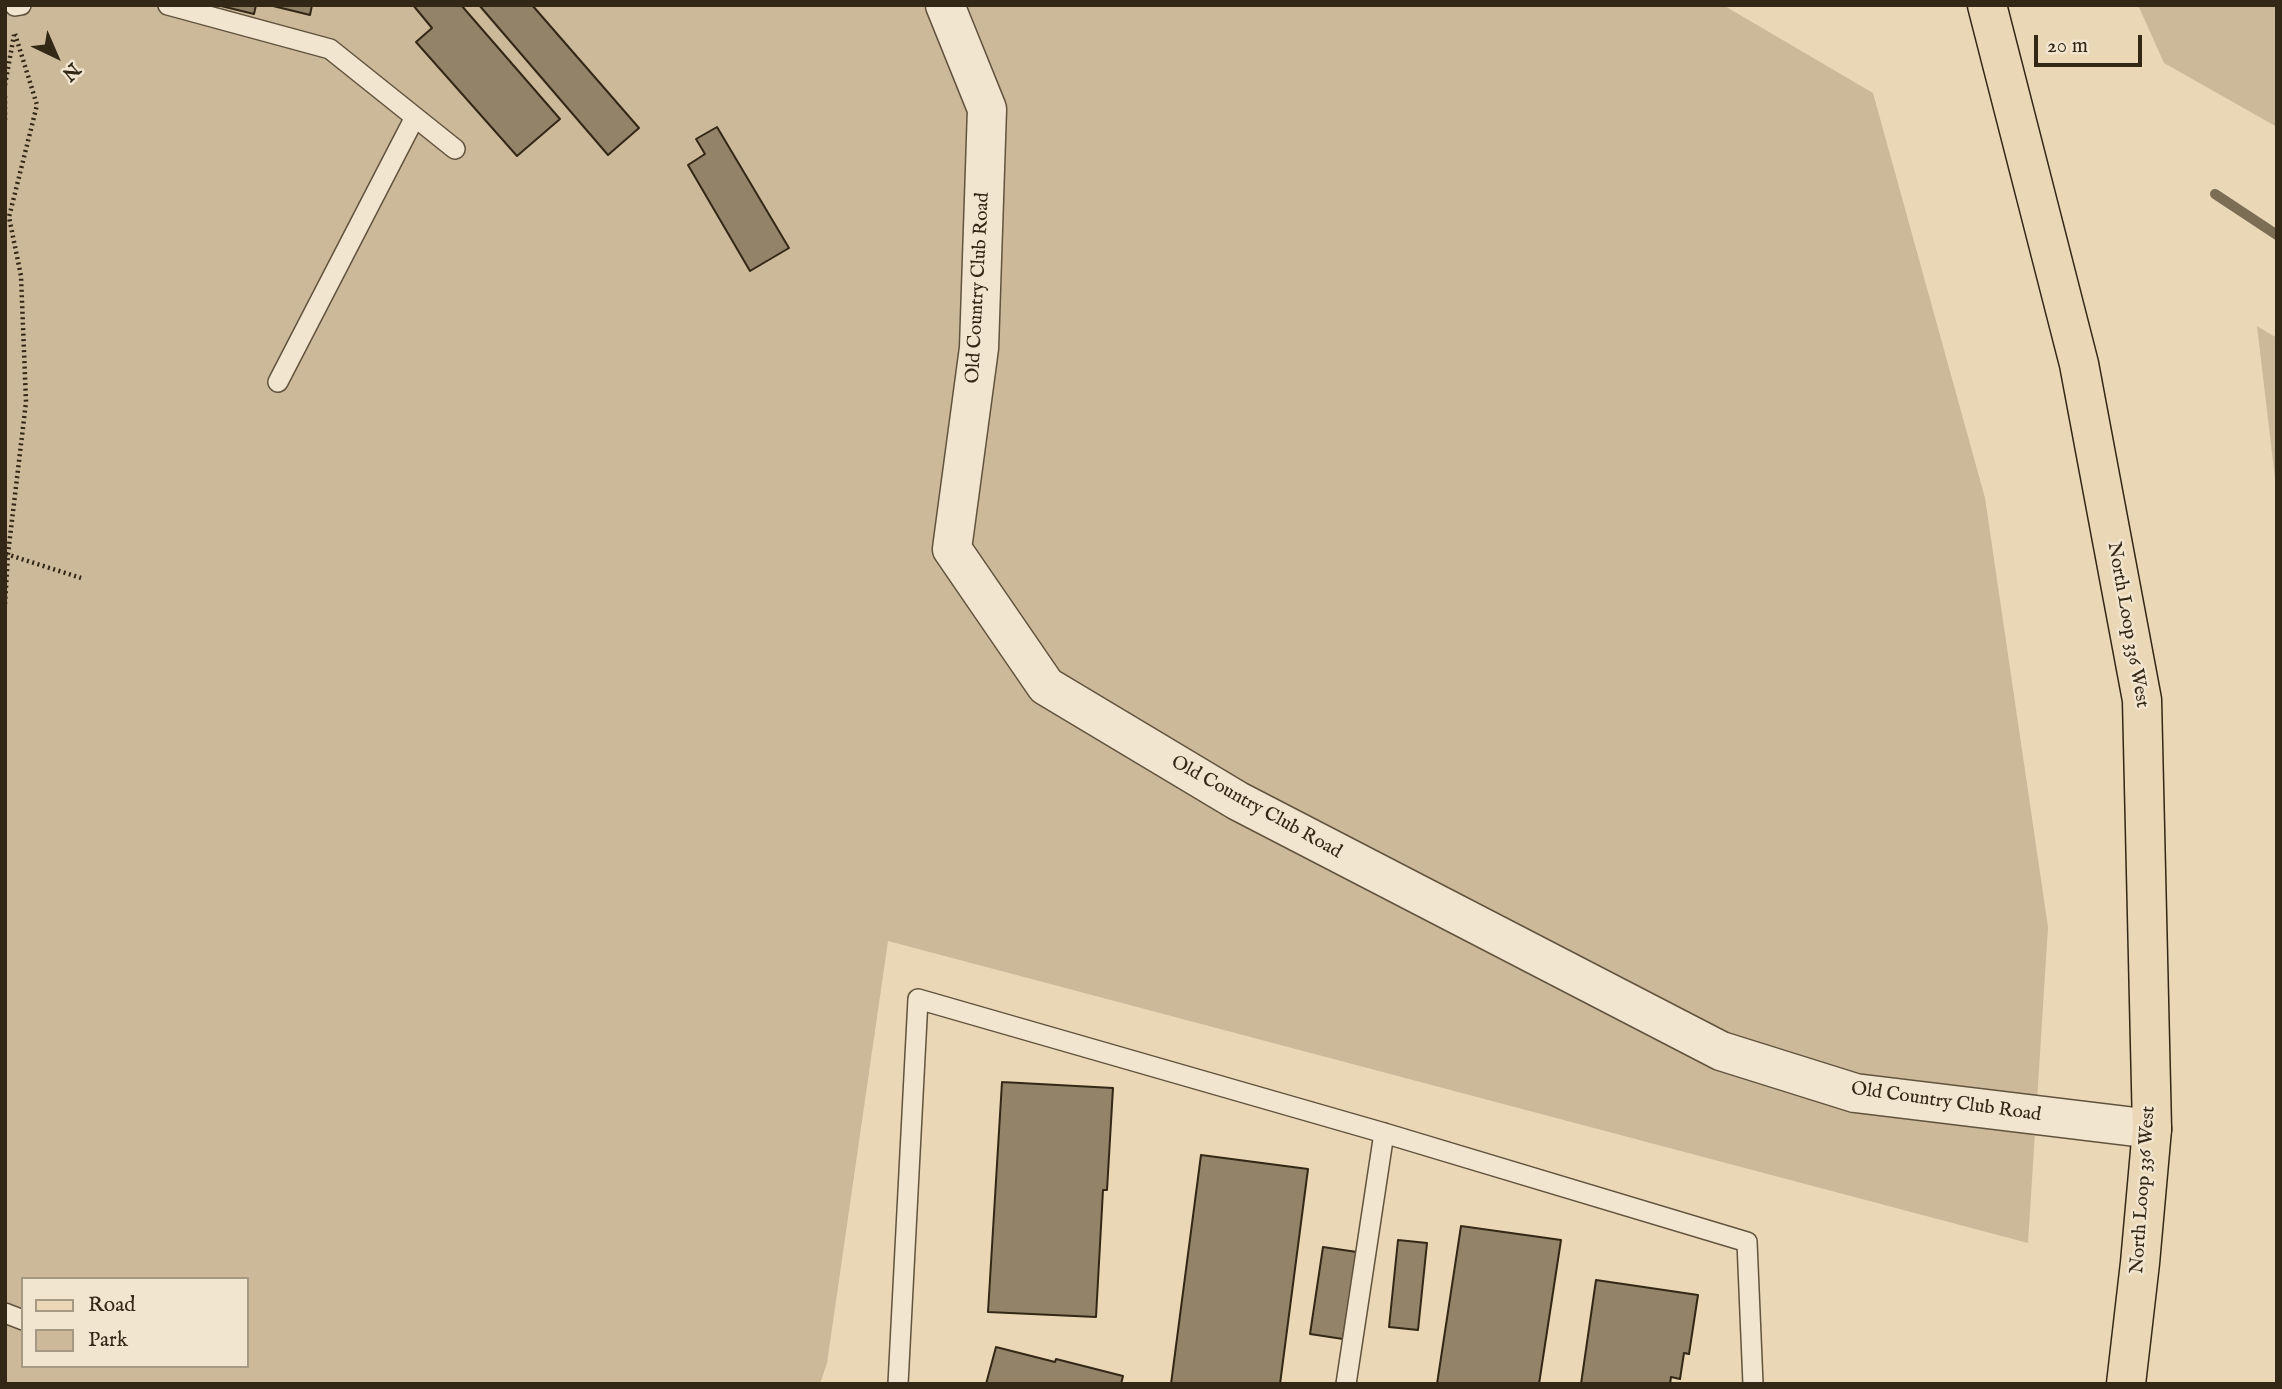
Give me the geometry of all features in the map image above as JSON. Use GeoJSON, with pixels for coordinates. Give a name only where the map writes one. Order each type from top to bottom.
{"type":"FeatureCollection","features":[{"type":"Feature","properties":{"kind":"main road","name":"North Loop 336 West"},"geometry":{"type":"LineString","coordinates":[[1986,5],[2079,364],[2142,700],[2152,1129],[2126,1384]]}},
{"type":"Feature","properties":{"kind":"street","name":"Old Country Club Road"},"geometry":{"type":"LineString","coordinates":[[945,5],[987,109],[979,348],[952,549],[1046,686],[1238,801],[1721,1051],[1855,1093],[2152,1129]]}},
{"type":"Feature","properties":{"kind":"lane"},"geometry":{"type":"LineString","coordinates":[[168,5],[330,49],[455,149]]}},
{"type":"Feature","properties":{"kind":"lane"},"geometry":{"type":"LineString","coordinates":[[278,382],[415,117]]}},
{"type":"Feature","properties":{"kind":"lane"},"geometry":{"type":"LineString","coordinates":[[898,1384],[918,999],[1384,1133],[1747,1242],[1753,1384]]}},
{"type":"Feature","properties":{"kind":"lane"},"geometry":{"type":"LineString","coordinates":[[1346,1384],[1384,1133]]}},
{"type":"Feature","properties":{"kind":"path"},"geometry":{"type":"LineString","coordinates":[[5,85],[15,34],[37,105],[9,217],[20,276],[26,402],[7,554],[5,604]]}},
{"type":"Feature","properties":{"kind":"path"},"geometry":{"type":"LineString","coordinates":[[5,96],[5,123]]}},
{"type":"Feature","properties":{"kind":"path"},"geometry":{"type":"LineString","coordinates":[[7,554],[82,578]]}},
{"type":"Feature","properties":{"kind":"green space"},"geometry":{"type":"Polygon","coordinates":[[[5,5],[1723,5],[1873,93],[1985,498],[2048,927],[2028,1243],[888,941],[827,1363],[820,1384],[5,1384],[5,5]]]}},
{"type":"Feature","properties":{"kind":"green space"},"geometry":{"type":"Polygon","coordinates":[[[2138,5],[2277,5],[2277,127],[2164,63],[2138,5]]]}},
{"type":"Feature","properties":{"kind":"green space"},"geometry":{"type":"Polygon","coordinates":[[[2257,326],[2277,338],[2277,495],[2257,326]]]}},
{"type":"Feature","properties":{"kind":"building"},"geometry":{"type":"Polygon","coordinates":[[[217,5],[256,5],[254,14],[217,5]]]}},
{"type":"Feature","properties":{"kind":"building"},"geometry":{"type":"Polygon","coordinates":[[[269,5],[312,5],[310,15],[269,5]]]}},
{"type":"Feature","properties":{"kind":"building"},"geometry":{"type":"Polygon","coordinates":[[[413,5],[461,5],[560,119],[517,156],[416,42],[432,28],[413,5]]]}},
{"type":"Feature","properties":{"kind":"building"},"geometry":{"type":"Polygon","coordinates":[[[479,5],[532,5],[639,128],[608,155],[479,5]]]}},
{"type":"Feature","properties":{"kind":"building"},"geometry":{"type":"Polygon","coordinates":[[[717,127],[789,248],[750,271],[688,165],[705,154],[696,139],[717,127]]]}},
{"type":"Feature","properties":{"kind":"building"},"geometry":{"type":"Polygon","coordinates":[[[1002,1082],[1113,1088],[1107,1190],[1103,1190],[1096,1317],[988,1312],[1002,1082]]]}},
{"type":"Feature","properties":{"kind":"building"},"geometry":{"type":"Polygon","coordinates":[[[1201,1155],[1308,1169],[1280,1384],[1171,1384],[1201,1155]]]}},
{"type":"Feature","properties":{"kind":"building"},"geometry":{"type":"Polygon","coordinates":[[[1461,1226],[1561,1240],[1539,1384],[1437,1384],[1461,1226]]]}},
{"type":"Feature","properties":{"kind":"building"},"geometry":{"type":"Polygon","coordinates":[[[1398,1240],[1427,1243],[1418,1330],[1389,1327],[1398,1240]]]}},
{"type":"Feature","properties":{"kind":"building"},"geometry":{"type":"Polygon","coordinates":[[[1323,1247],[1357,1252],[1343,1339],[1310,1334],[1323,1247]]]}},
{"type":"Feature","properties":{"kind":"building"},"geometry":{"type":"Polygon","coordinates":[[[1596,1280],[1698,1295],[1689,1354],[1684,1353],[1680,1379],[1671,1377],[1670,1384],[1581,1384],[1596,1280]]]}},
{"type":"Feature","properties":{"kind":"building"},"geometry":{"type":"Polygon","coordinates":[[[996,1347],[1123,1376],[1121,1384],[986,1384],[996,1347]]]}},
{"type":"Feature","properties":{"kind":"waterway"},"geometry":{"type":"LineString","coordinates":[[2215,194],[2277,235]]}}]}
